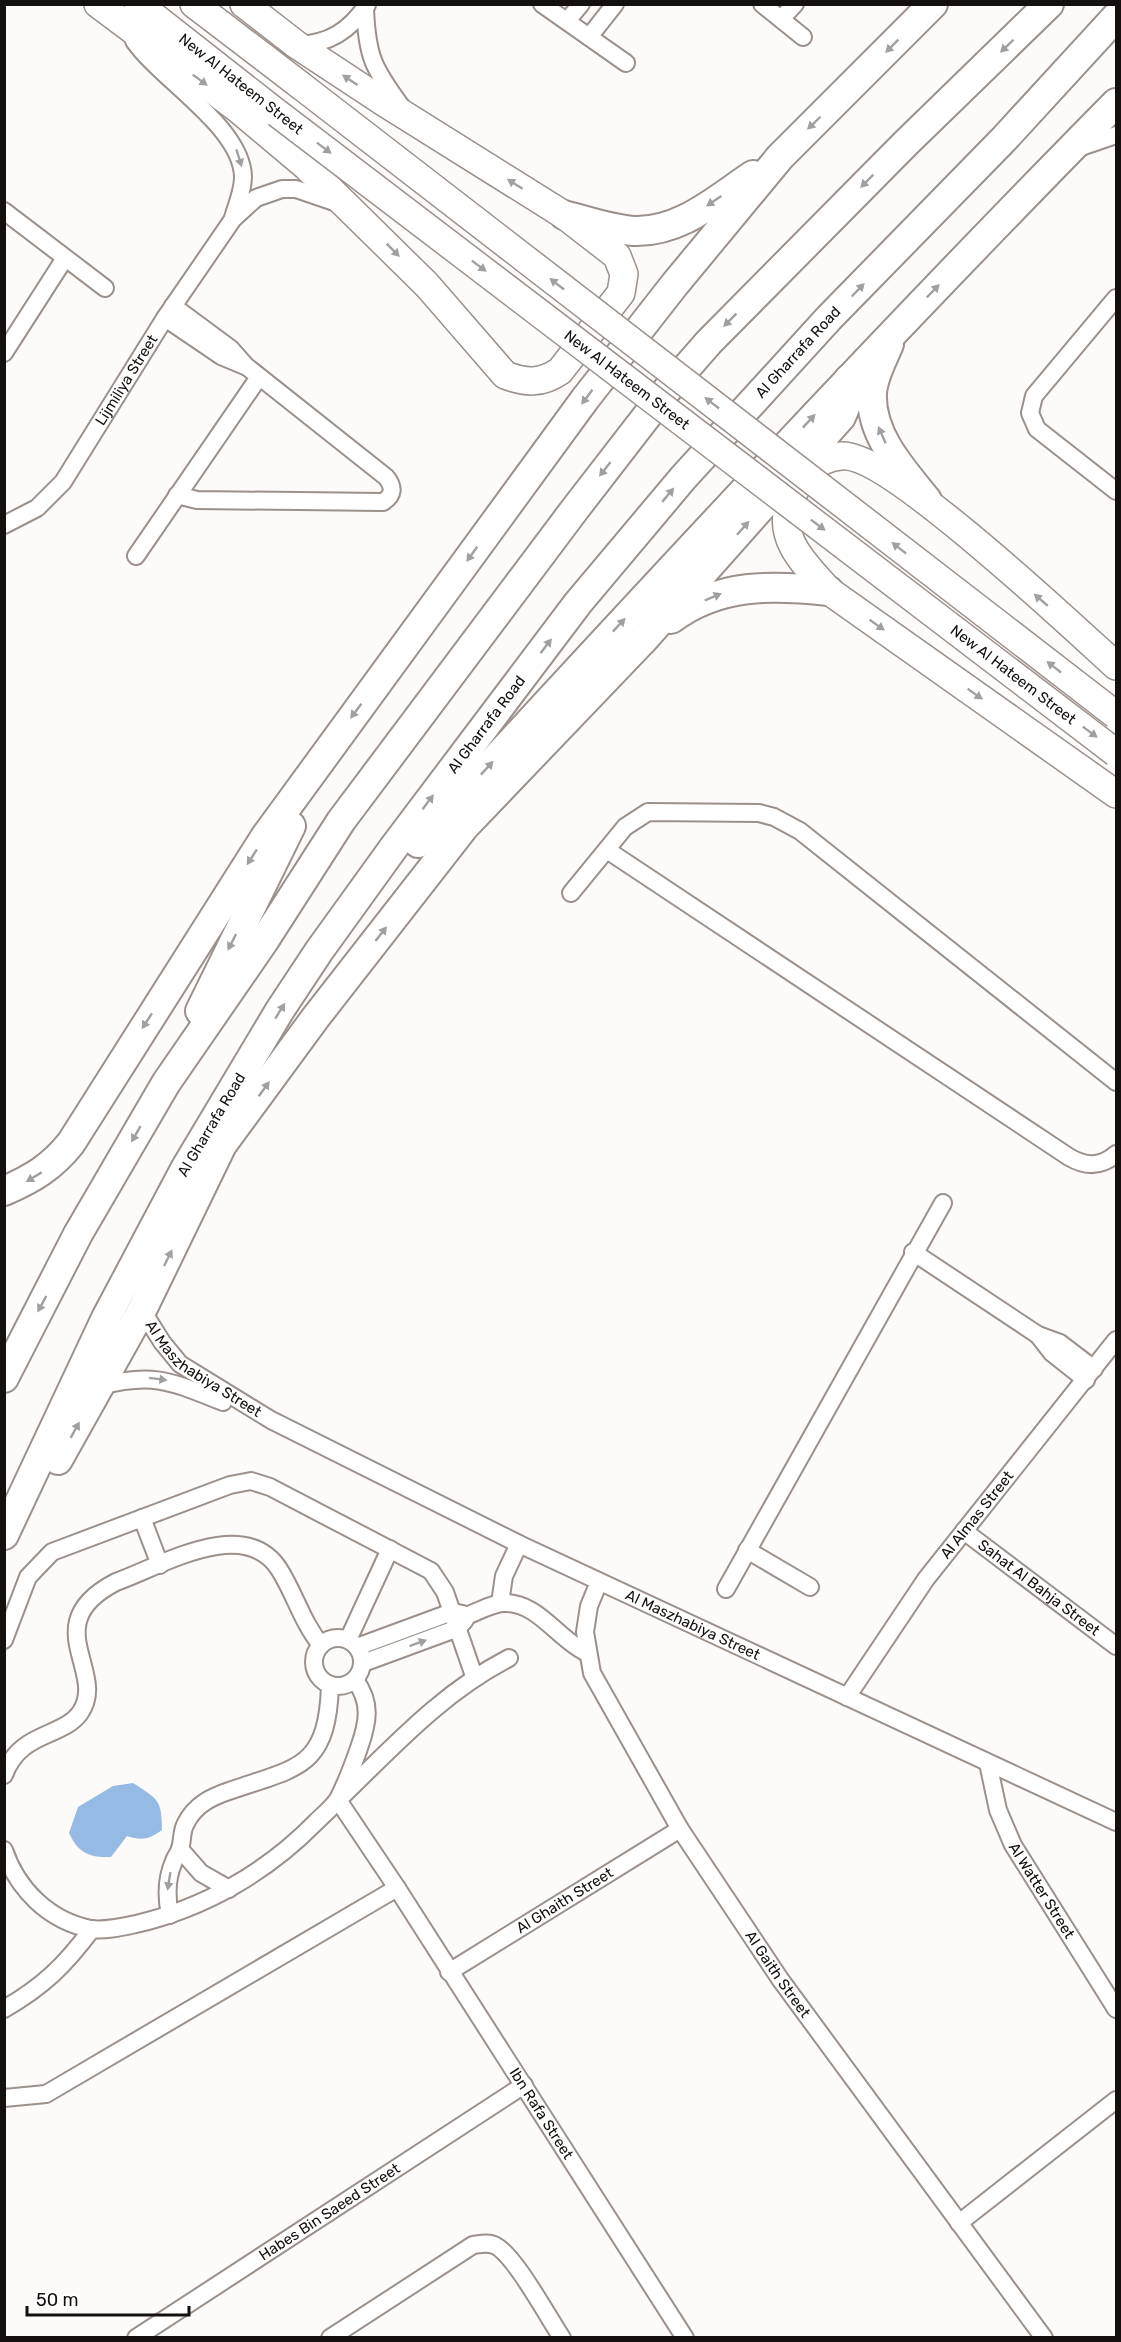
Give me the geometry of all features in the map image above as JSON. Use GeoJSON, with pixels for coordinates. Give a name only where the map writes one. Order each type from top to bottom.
{"type":"FeatureCollection","features":[{"type":"Feature","properties":{"kind":"highway"},"geometry":{"type":"LineString","coordinates":[[4,1191],[33,1179],[56,1162],[71,1143],[265,837],[585,399],[675,284],[780,157],[933,4]]}},
{"type":"Feature","properties":{"kind":"highway"},"geometry":{"type":"LineString","coordinates":[[4,1378],[78,1234],[166,1083],[264,941],[341,821],[574,509],[667,390],[709,342],[906,142],[1049,4]]}},
{"type":"Feature","properties":{"kind":"highway","name":"Al Gharrafa Road"},"geometry":{"type":"LineString","coordinates":[[4,1535],[106,1318],[185,1169],[319,951],[578,603],[683,478],[829,318],[1004,140],[1116,18]]}},
{"type":"Feature","properties":{"kind":"highway"},"geometry":{"type":"LineString","coordinates":[[319,951],[698,538],[1116,103]]}},
{"type":"Feature","properties":{"kind":"highway"},"geometry":{"type":"LineString","coordinates":[[564,215],[632,231],[669,226],[687,220],[780,157]]}},
{"type":"Feature","properties":{"kind":"highway"},"geometry":{"type":"LineString","coordinates":[[893,333],[872,393],[877,425],[890,454],[927,500]]}},
{"type":"Feature","properties":{"kind":"highway"},"geometry":{"type":"LineString","coordinates":[[4,1553],[142,1310],[222,1145],[316,1017],[465,826],[645,638],[841,417],[849,398],[849,379]]}},
{"type":"Feature","properties":{"kind":"highway"},"geometry":{"type":"LineString","coordinates":[[645,638],[680,612],[738,588],[777,586],[829,591]]}},
{"type":"Feature","properties":{"kind":"highway"},"geometry":{"type":"LineString","coordinates":[[166,1083],[223,960],[334,740]]}},
{"type":"Feature","properties":{"kind":"main road","name":"New Al Hateem Street"},"geometry":{"type":"LineString","coordinates":[[194,4],[1116,715]]}},
{"type":"Feature","properties":{"kind":"main road"},"geometry":{"type":"LineString","coordinates":[[118,10],[247,116],[352,209],[427,285],[500,369],[519,380],[534,382],[548,379],[560,371],[621,293],[624,274],[617,256],[564,215],[297,45],[244,4]]}},
{"type":"Feature","properties":{"kind":"main road","name":"New Al Hateem Street"},"geometry":{"type":"LineString","coordinates":[[118,10],[278,113],[1116,753]]}},
{"type":"Feature","properties":{"kind":"main road"},"geometry":{"type":"LineString","coordinates":[[1116,666],[927,500],[865,462],[842,455],[824,461],[810,469],[793,491],[785,515],[787,533],[796,553],[829,591],[1116,794]]}},
{"type":"Feature","properties":{"kind":"street"},"geometry":{"type":"LineString","coordinates":[[542,4],[626,63]]}},
{"type":"Feature","properties":{"kind":"street"},"geometry":{"type":"LineString","coordinates":[[567,21],[581,4]]}},
{"type":"Feature","properties":{"kind":"street"},"geometry":{"type":"LineString","coordinates":[[590,36],[615,4]]}},
{"type":"Feature","properties":{"kind":"street"},"geometry":{"type":"LineString","coordinates":[[762,4],[803,37]]}},
{"type":"Feature","properties":{"kind":"street"},"geometry":{"type":"LineString","coordinates":[[781,19],[795,4]]}},
{"type":"Feature","properties":{"kind":"street"},"geometry":{"type":"LineString","coordinates":[[297,45],[316,43],[345,31],[366,7]]}},
{"type":"Feature","properties":{"kind":"street"},"geometry":{"type":"LineString","coordinates":[[366,7],[366,38],[373,66],[410,119]]}},
{"type":"Feature","properties":{"kind":"street","name":"Lijmiliya Street"},"geometry":{"type":"LineString","coordinates":[[118,10],[146,56],[222,129],[233,144],[243,174],[242,187],[233,219]]}},
{"type":"Feature","properties":{"kind":"street"},"geometry":{"type":"LineString","coordinates":[[1066,154],[1116,135]]}},
{"type":"Feature","properties":{"kind":"street","name":"Lijmiliya Street"},"geometry":{"type":"LineString","coordinates":[[4,525],[36,508],[63,482],[169,312],[233,219],[256,198],[282,189],[310,192],[352,209]]}},
{"type":"Feature","properties":{"kind":"street"},"geometry":{"type":"LineString","coordinates":[[4,211],[105,288]]}},
{"type":"Feature","properties":{"kind":"street"},"geometry":{"type":"LineString","coordinates":[[4,353],[65,258]]}},
{"type":"Feature","properties":{"kind":"street"},"geometry":{"type":"LineString","coordinates":[[1116,298],[1034,396],[1030,413],[1037,429],[1116,491]]}},
{"type":"Feature","properties":{"kind":"street"},"geometry":{"type":"LineString","coordinates":[[169,312],[221,356],[252,371],[391,483],[389,498],[383,502],[197,500],[177,495]]}},
{"type":"Feature","properties":{"kind":"street"},"geometry":{"type":"LineString","coordinates":[[135,556],[177,495],[252,371]]}},
{"type":"Feature","properties":{"kind":"street"},"geometry":{"type":"LineString","coordinates":[[571,893],[632,820],[657,811],[759,813],[788,823],[1116,1082]]}},
{"type":"Feature","properties":{"kind":"street"},"geometry":{"type":"LineString","coordinates":[[607,850],[1069,1157],[1090,1165],[1101,1164],[1116,1154]]}},
{"type":"Feature","properties":{"kind":"street"},"geometry":{"type":"LineString","coordinates":[[726,1589],[943,1203]]}},
{"type":"Feature","properties":{"kind":"street"},"geometry":{"type":"LineString","coordinates":[[914,1252],[1038,1335],[1052,1353],[1090,1374]]}},
{"type":"Feature","properties":{"kind":"street","name":"Al Maszhabiya Street"},"geometry":{"type":"LineString","coordinates":[[142,1310],[162,1342],[180,1364],[209,1385],[271,1420],[519,1544],[1116,1822]]}},
{"type":"Feature","properties":{"kind":"street","name":"Al Almas Street"},"geometry":{"type":"LineString","coordinates":[[847,1697],[919,1588],[1116,1340]]}},
{"type":"Feature","properties":{"kind":"street","name":"Al Maszhabiya Street"},"geometry":{"type":"LineString","coordinates":[[100,1386],[127,1379],[149,1378],[174,1382],[271,1420]]}},
{"type":"Feature","properties":{"kind":"street"},"geometry":{"type":"LineString","coordinates":[[4,1640],[28,1577],[41,1560],[52,1552],[230,1485],[251,1482],[270,1487],[431,1572],[442,1585],[459,1619],[474,1676]]}},
{"type":"Feature","properties":{"kind":"street"},"geometry":{"type":"LineString","coordinates":[[142,1518],[160,1565]]}},
{"type":"Feature","properties":{"kind":"street","name":"Sahat Al Bahja Street"},"geometry":{"type":"LineString","coordinates":[[964,1531],[1116,1646]]}},
{"type":"Feature","properties":{"kind":"street"},"geometry":{"type":"LineString","coordinates":[[5,1772],[26,1746],[35,1739],[69,1724],[79,1714],[86,1701],[88,1687],[76,1636],[79,1619],[87,1603],[100,1590],[116,1582],[221,1544],[235,1543],[261,1551],[279,1570],[304,1623],[321,1645]]}},
{"type":"Feature","properties":{"kind":"street"},"geometry":{"type":"LineString","coordinates":[[500,1603],[504,1576],[519,1544]]}},
{"type":"Feature","properties":{"kind":"street"},"geometry":{"type":"LineString","coordinates":[[363,1663],[353,1643],[390,1549]]}},
{"type":"Feature","properties":{"kind":"street"},"geometry":{"type":"LineString","coordinates":[[747,1550],[810,1587]]}},
{"type":"Feature","properties":{"kind":"street","name":"Al Gaith Street"},"geometry":{"type":"LineString","coordinates":[[599,1582],[589,1606],[585,1632],[586,1653],[601,1692],[680,1828],[780,1979],[1041,2337]]}},
{"type":"Feature","properties":{"kind":"street"},"geometry":{"type":"LineString","coordinates":[[459,1619],[353,1643],[333,1638],[321,1645],[314,1660],[314,1668],[323,1682],[330,1686],[344,1686],[355,1680],[363,1663],[500,1603],[535,1612],[567,1642],[586,1653]]}},
{"type":"Feature","properties":{"kind":"street"},"geometry":{"type":"LineString","coordinates":[[4,1850],[11,1870],[32,1898],[59,1918],[92,1929],[121,1928],[170,1915],[229,1889],[292,1846],[430,1710],[474,1676],[509,1658]]}},
{"type":"Feature","properties":{"kind":"street"},"geometry":{"type":"LineString","coordinates":[[338,1800],[367,1725],[366,1701],[355,1680]]}},
{"type":"Feature","properties":{"kind":"street"},"geometry":{"type":"LineString","coordinates":[[170,1915],[167,1887],[169,1874],[180,1849],[185,1824],[201,1804],[212,1797],[293,1769],[306,1760],[325,1732],[330,1686]]}},
{"type":"Feature","properties":{"kind":"street","name":"Al Watter Street"},"geometry":{"type":"LineString","coordinates":[[988,1762],[998,1810],[1009,1837],[1116,2009]]}},
{"type":"Feature","properties":{"kind":"street","name":"Ibn Rafa Street"},"geometry":{"type":"LineString","coordinates":[[338,1800],[685,2337]]}},
{"type":"Feature","properties":{"kind":"street","name":"Al Ghaith Street"},"geometry":{"type":"LineString","coordinates":[[449,1972],[680,1828]]}},
{"type":"Feature","properties":{"kind":"street"},"geometry":{"type":"LineString","coordinates":[[180,1849],[201,1873],[229,1889]]}},
{"type":"Feature","properties":{"kind":"street"},"geometry":{"type":"LineString","coordinates":[[4,2098],[46,2094],[397,1888]]}},
{"type":"Feature","properties":{"kind":"street"},"geometry":{"type":"LineString","coordinates":[[4,2009],[44,1983],[66,1963],[92,1929]]}},
{"type":"Feature","properties":{"kind":"street","name":"Habes Bin Saeed Street"},"geometry":{"type":"LineString","coordinates":[[136,2337],[524,2085]]}},
{"type":"Feature","properties":{"kind":"street"},"geometry":{"type":"LineString","coordinates":[[959,2223],[1116,2100]]}},
{"type":"Feature","properties":{"kind":"street"},"geometry":{"type":"LineString","coordinates":[[330,2337],[473,2245],[486,2243],[497,2246],[513,2263],[562,2337]]}},
{"type":"Feature","properties":{"kind":"water"},"geometry":{"type":"Polygon","coordinates":[[[133,1783],[157,1801],[161,1812],[162,1830],[146,1838],[127,1836],[111,1857],[91,1855],[81,1850],[69,1833],[78,1807],[113,1786],[133,1783]]]}}]}
